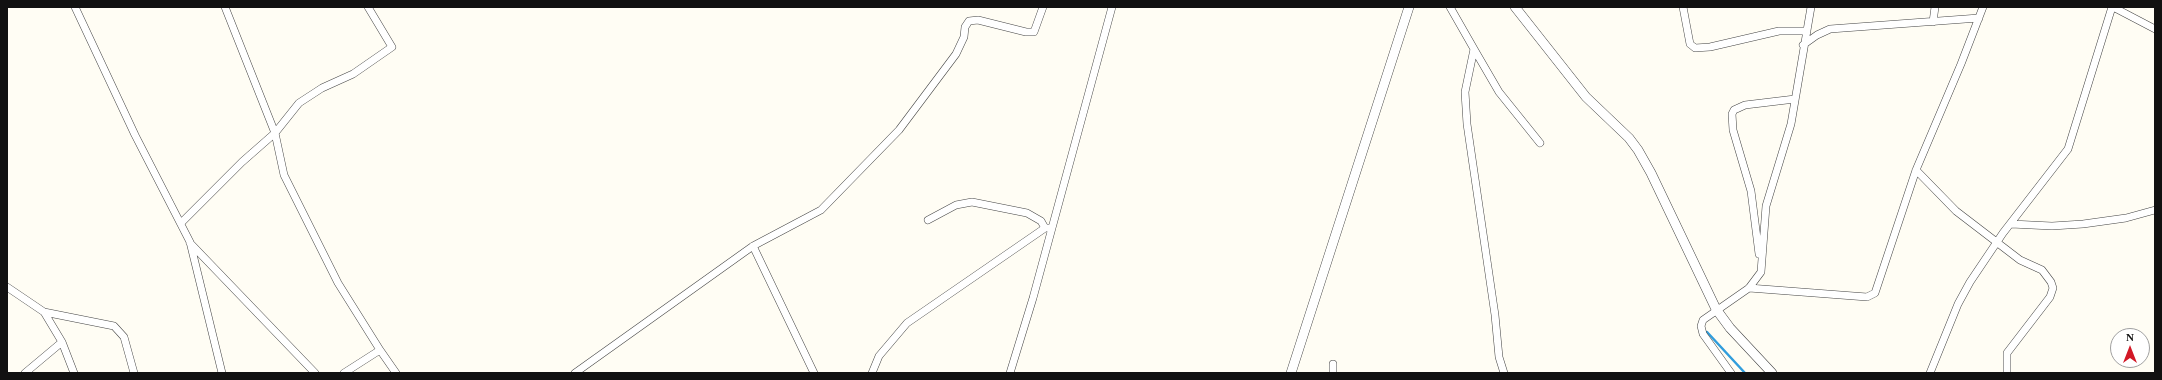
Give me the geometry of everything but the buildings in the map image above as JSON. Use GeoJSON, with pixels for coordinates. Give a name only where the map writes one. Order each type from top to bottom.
{"type":"FeatureCollection","features":[{"type":"Feature","properties":{"kind":"street"},"geometry":{"type":"LineString","coordinates":[[76,7],[135,135],[190,242],[222,373]]}},
{"type":"Feature","properties":{"kind":"street"},"geometry":{"type":"LineString","coordinates":[[225,7],[275,133],[284,176],[338,283],[396,373]]}},
{"type":"Feature","properties":{"kind":"street"},"geometry":{"type":"LineString","coordinates":[[181,223],[242,162],[275,133],[291,110],[304,99],[322,88],[353,74],[392,46],[368,7]]}},
{"type":"Feature","properties":{"kind":"street"},"geometry":{"type":"LineString","coordinates":[[575,373],[753,246],[821,210],[899,130],[956,54],[964,37],[965,27],[969,21],[978,20],[1026,32],[1034,32],[1043,7]]}},
{"type":"Feature","properties":{"kind":"street"},"geometry":{"type":"LineString","coordinates":[[1010,373],[1033,298],[1048,228],[1112,7]]}},
{"type":"Feature","properties":{"kind":"street"},"geometry":{"type":"LineString","coordinates":[[1291,373],[1409,7]]}},
{"type":"Feature","properties":{"kind":"street"},"geometry":{"type":"LineString","coordinates":[[1450,7],[1500,92],[1540,143]]}},
{"type":"Feature","properties":{"kind":"street"},"geometry":{"type":"LineString","coordinates":[[1515,7],[1586,97],[1629,138],[1638,150],[1651,173],[1716,309],[1730,328],[1772,373]]}},
{"type":"Feature","properties":{"kind":"street"},"geometry":{"type":"LineString","coordinates":[[1683,7],[1690,44],[1695,48],[1710,47],[1779,31],[1807,31]]}},
{"type":"Feature","properties":{"kind":"street"},"geometry":{"type":"LineString","coordinates":[[1731,373],[1703,334],[1700,326],[1703,320],[1716,309],[1749,288],[1761,272],[1766,206],[1791,124],[1803,45],[1811,7]]}},
{"type":"Feature","properties":{"kind":"street"},"geometry":{"type":"LineString","coordinates":[[1932,22],[1935,7]]}},
{"type":"Feature","properties":{"kind":"street"},"geometry":{"type":"LineString","coordinates":[[1749,288],[1867,297],[1874,294],[1916,170],[1983,7]]}},
{"type":"Feature","properties":{"kind":"street"},"geometry":{"type":"LineString","coordinates":[[1930,373],[1963,294],[1997,241],[2068,149],[2113,7],[2155,28]]}},
{"type":"Feature","properties":{"kind":"street"},"geometry":{"type":"LineString","coordinates":[[1803,45],[1817,35],[1830,30],[1979,18]]}},
{"type":"Feature","properties":{"kind":"street"},"geometry":{"type":"LineString","coordinates":[[1474,49],[1465,92],[1467,124],[1495,315],[1499,357],[1504,373]]}},
{"type":"Feature","properties":{"kind":"street"},"geometry":{"type":"LineString","coordinates":[[1761,272],[1751,191],[1733,130],[1732,114],[1734,110],[1745,105],[1796,99]]}},
{"type":"Feature","properties":{"kind":"street"},"geometry":{"type":"LineString","coordinates":[[1916,170],[1956,211],[2023,262],[2046,273],[2052,282],[2053,288],[2050,297],[2007,353],[2007,373]]}},
{"type":"Feature","properties":{"kind":"street"},"geometry":{"type":"LineString","coordinates":[[928,220],[956,206],[972,202],[1027,213],[1041,221],[1048,228]]}},
{"type":"Feature","properties":{"kind":"street"},"geometry":{"type":"LineString","coordinates":[[2011,224],[2069,225],[2126,218],[2155,210]]}},
{"type":"Feature","properties":{"kind":"street"},"geometry":{"type":"LineString","coordinates":[[872,373],[879,356],[907,323],[1048,228]]}},
{"type":"Feature","properties":{"kind":"street"},"geometry":{"type":"LineString","coordinates":[[190,242],[316,373]]}},
{"type":"Feature","properties":{"kind":"street"},"geometry":{"type":"LineString","coordinates":[[753,246],[814,373]]}},
{"type":"Feature","properties":{"kind":"street"},"geometry":{"type":"LineString","coordinates":[[7,287],[44,312],[114,326],[124,337],[134,373]]}},
{"type":"Feature","properties":{"kind":"street"},"geometry":{"type":"LineString","coordinates":[[44,312],[62,342],[74,373]]}},
{"type":"Feature","properties":{"kind":"street"},"geometry":{"type":"LineString","coordinates":[[25,373],[62,342]]}},
{"type":"Feature","properties":{"kind":"street"},"geometry":{"type":"LineString","coordinates":[[344,373],[380,350]]}},
{"type":"Feature","properties":{"kind":"street"},"geometry":{"type":"LineString","coordinates":[[1333,373],[1334,364]]}},
{"type":"Feature","properties":{"kind":"waterway"},"geometry":{"type":"LineString","coordinates":[[1707,332],[1745,373]]}}]}
